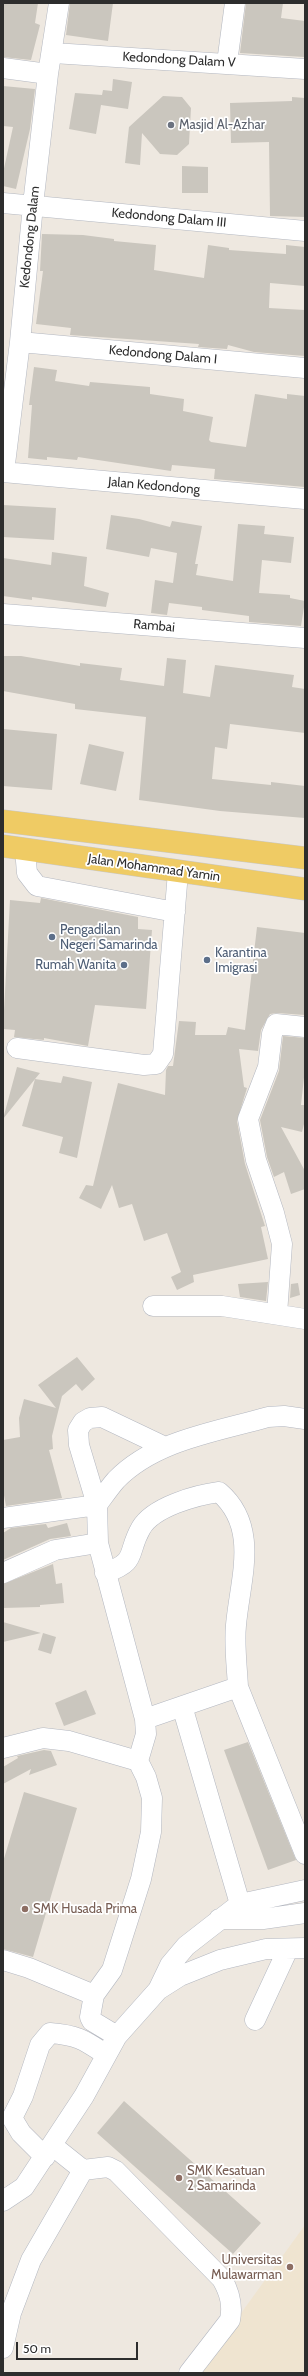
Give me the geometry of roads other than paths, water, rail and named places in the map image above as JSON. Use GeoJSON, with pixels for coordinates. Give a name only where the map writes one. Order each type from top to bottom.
{"type":"FeatureCollection","features":[{"type":"Feature","properties":{"kind":"main road"},"geometry":{"type":"LineString","coordinates":[[3,821],[305,858]]}},
{"type":"Feature","properties":{"kind":"main road","name":"Jalan Mohammad Yamin"},"geometry":{"type":"LineString","coordinates":[[3,846],[305,889]]}},
{"type":"Feature","properties":{"kind":"street","name":"Kedondong Dalam"},"geometry":{"type":"LineString","coordinates":[[3,472],[20,342],[33,205],[48,74],[53,53],[59,3]]}},
{"type":"Feature","properties":{"kind":"street"},"geometry":{"type":"LineString","coordinates":[[227,62],[235,3]]}},
{"type":"Feature","properties":{"kind":"street","name":"Kedondong Dalam V"},"geometry":{"type":"LineString","coordinates":[[53,53],[227,62],[305,69]]}},
{"type":"Feature","properties":{"kind":"street"},"geometry":{"type":"LineString","coordinates":[[3,68],[48,74]]}},
{"type":"Feature","properties":{"kind":"street","name":"Kedondong Dalam III"},"geometry":{"type":"LineString","coordinates":[[3,203],[305,232]]}},
{"type":"Feature","properties":{"kind":"street","name":"Kedondong Dalam I"},"geometry":{"type":"LineString","coordinates":[[20,342],[305,368]]}},
{"type":"Feature","properties":{"kind":"street","name":"Jalan Kedondong"},"geometry":{"type":"LineString","coordinates":[[3,472],[305,499]]}},
{"type":"Feature","properties":{"kind":"street","name":"Rambai"},"geometry":{"type":"LineString","coordinates":[[3,614],[305,638]]}},
{"type":"Feature","properties":{"kind":"street"},"geometry":{"type":"LineString","coordinates":[[25,849],[27,873],[37,886],[175,912]]}},
{"type":"Feature","properties":{"kind":"street"},"geometry":{"type":"LineString","coordinates":[[17,1048],[144,1065],[156,1064],[163,1054],[178,872]]}},
{"type":"Feature","properties":{"kind":"street"},"geometry":{"type":"LineString","coordinates":[[277,1314],[282,1244],[274,1213],[256,1160],[248,1119],[268,1067],[272,1034],[276,1024],[305,1027]]}},
{"type":"Feature","properties":{"kind":"street"},"geometry":{"type":"LineString","coordinates":[[153,1306],[222,1306],[305,1319]]}},
{"type":"Feature","properties":{"kind":"street"},"geometry":{"type":"LineString","coordinates":[[3,1518],[97,1505],[116,1480],[131,1467],[165,1447],[268,1417],[284,1416],[305,1419]]}},
{"type":"Feature","properties":{"kind":"street"},"geometry":{"type":"LineString","coordinates":[[117,2036],[92,2021],[90,2017],[94,1995],[112,1970],[142,1879],[151,1832],[152,1798],[146,1777],[138,1761],[146,1734],[145,1718],[98,1543],[97,1505],[79,1445],[78,1430],[83,1422],[90,1418],[102,1417],[165,1447]]}},
{"type":"Feature","properties":{"kind":"street"},"geometry":{"type":"LineString","coordinates":[[105,1573],[120,1568],[131,1559],[141,1528],[150,1516],[197,1495],[219,1492],[232,1503],[240,1523],[246,1552],[236,1626],[238,1687],[305,1854]]}},
{"type":"Feature","properties":{"kind":"street"},"geometry":{"type":"LineString","coordinates":[[3,1573],[55,1550],[98,1543]]}},
{"type":"Feature","properties":{"kind":"street"},"geometry":{"type":"LineString","coordinates":[[145,1718],[238,1687]]}},
{"type":"Feature","properties":{"kind":"street"},"geometry":{"type":"LineString","coordinates":[[182,1706],[240,1904]]}},
{"type":"Feature","properties":{"kind":"street"},"geometry":{"type":"LineString","coordinates":[[3,1748],[44,1738],[69,1741],[138,1761]]}},
{"type":"Feature","properties":{"kind":"street"},"geometry":{"type":"LineString","coordinates":[[158,1990],[170,1965],[186,1946],[240,1904],[305,1890]]}},
{"type":"Feature","properties":{"kind":"street"},"geometry":{"type":"LineString","coordinates":[[220,1919],[263,1919],[305,1913]]}},
{"type":"Feature","properties":{"kind":"street"},"geometry":{"type":"LineString","coordinates":[[3,2201],[24,2188],[49,2152],[84,2096],[105,2054],[117,2036],[158,1990],[180,1976],[220,1960],[266,1949],[296,1948]]}},
{"type":"Feature","properties":{"kind":"street"},"geometry":{"type":"LineString","coordinates":[[255,2020],[296,1948]]}},
{"type":"Feature","properties":{"kind":"street"},"geometry":{"type":"LineString","coordinates":[[3,1960],[29,1968],[94,1995]]}},
{"type":"Feature","properties":{"kind":"street"},"geometry":{"type":"LineString","coordinates":[[105,2054],[82,2038],[65,2034],[50,2033],[40,2045],[23,2096],[12,2118],[21,2133],[49,2152],[83,2170],[104,2166],[116,2171],[222,2279],[229,2291],[232,2309],[230,2320],[189,2373]]}},
{"type":"Feature","properties":{"kind":"street"},"geometry":{"type":"LineString","coordinates":[[3,2348],[15,2300],[31,2260],[83,2170]]}},
{"type":"Feature","properties":{"kind":"place","name":"Masjid Al-Azhar"},"geometry":{"type":"Point","coordinates":[171,125]}},
{"type":"Feature","properties":{"kind":"place","name":"Pengadilan Negeri Samarinda"},"geometry":{"type":"Point","coordinates":[52,937]}},
{"type":"Feature","properties":{"kind":"place","name":"Karantina Imigrasi"},"geometry":{"type":"Point","coordinates":[207,960]}},
{"type":"Feature","properties":{"kind":"place","name":"Rumah Wanita"},"geometry":{"type":"Point","coordinates":[124,965]}},
{"type":"Feature","properties":{"kind":"place","name":"SMK Husada Prima"},"geometry":{"type":"Point","coordinates":[25,1909]}},
{"type":"Feature","properties":{"kind":"place","name":"SMK Kesatuan 2 Samarinda"},"geometry":{"type":"Point","coordinates":[179,2178]}},
{"type":"Feature","properties":{"kind":"place","name":"Universitas Mulawarman"},"geometry":{"type":"Point","coordinates":[290,2267]}}]}
